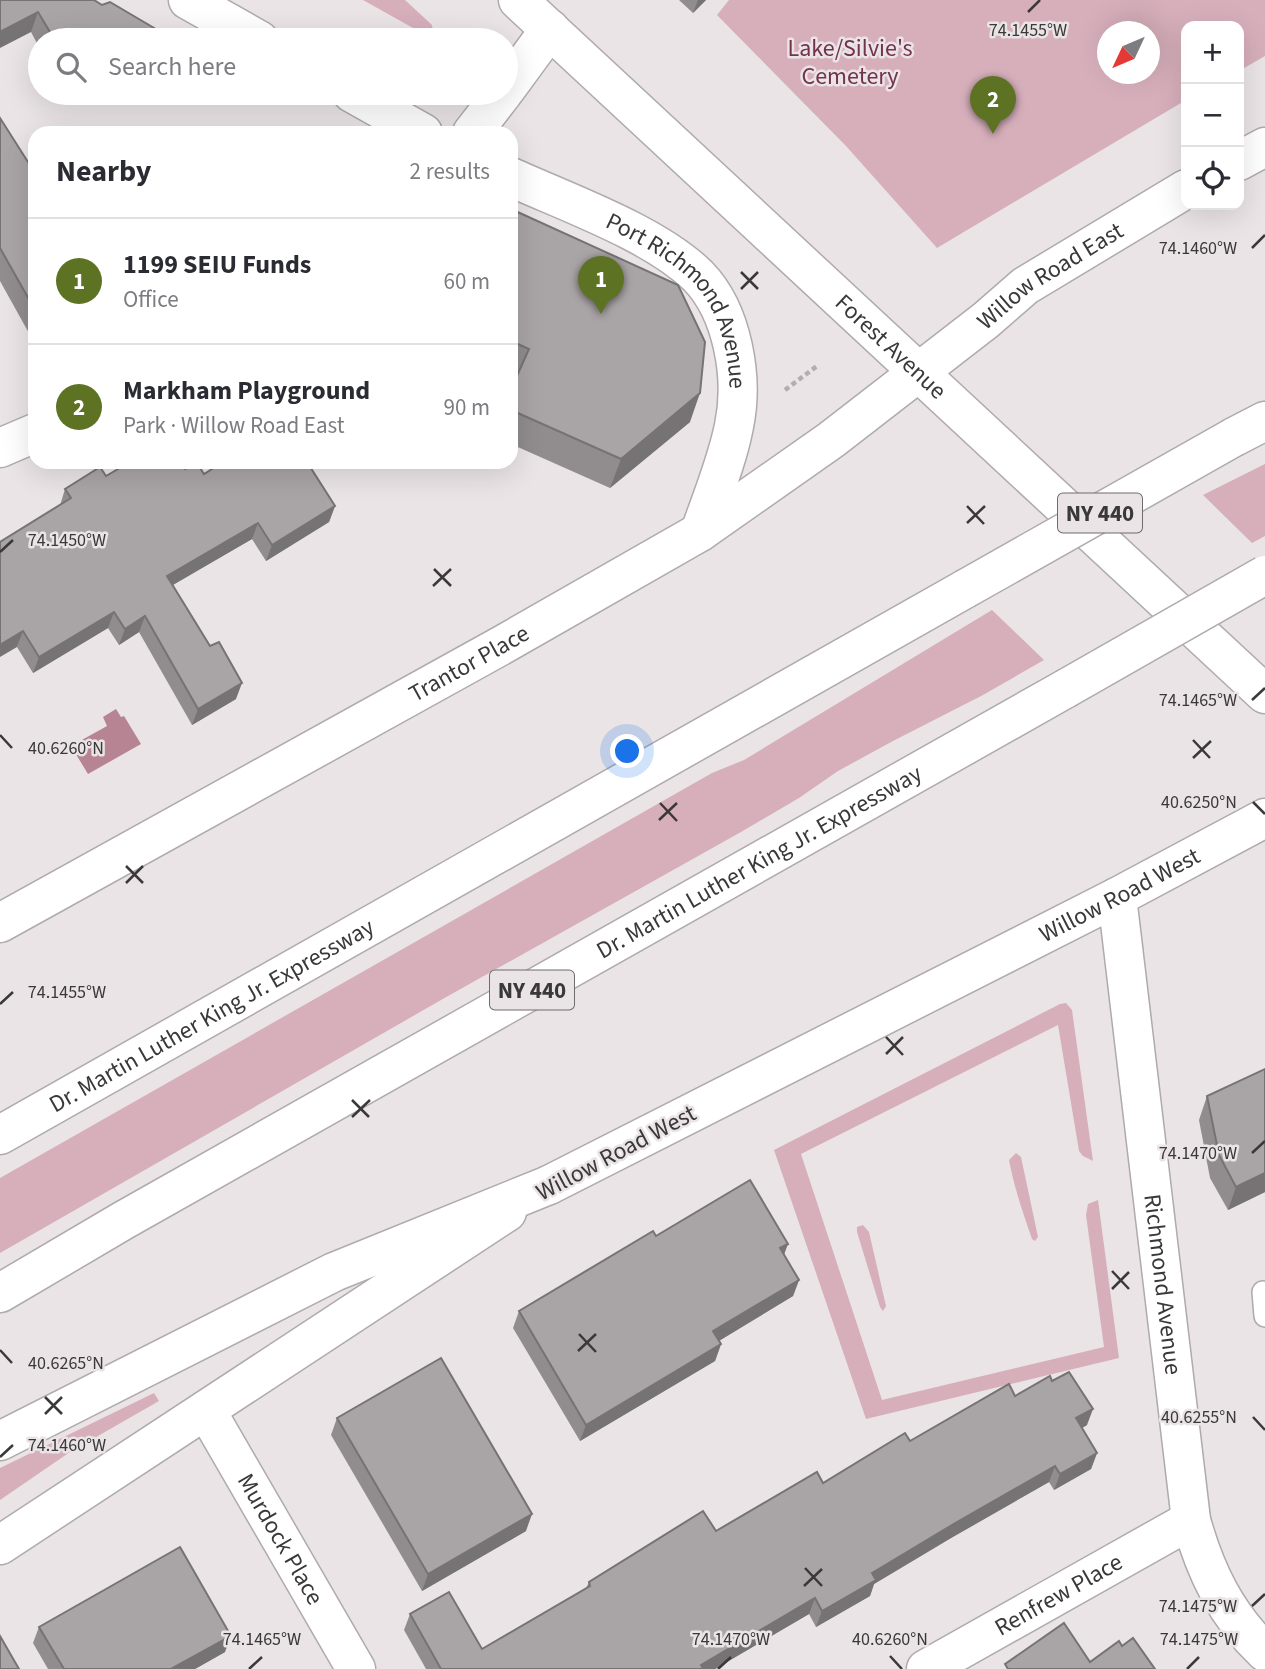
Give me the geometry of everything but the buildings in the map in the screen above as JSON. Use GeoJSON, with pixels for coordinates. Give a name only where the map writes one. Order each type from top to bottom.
{"type":"FeatureCollection","features":[{"type":"Feature","properties":{"kind":"main road"},"geometry":{"type":"LineString","coordinates":[[188,0],[238,28]]}},
{"type":"Feature","properties":{"kind":"main road","name":"Forest Avenue"},"geometry":{"type":"LineString","coordinates":[[518,0],[1265,694]]}},
{"type":"Feature","properties":{"kind":"main road"},"geometry":{"type":"LineString","coordinates":[[518,72],[550,29]]}},
{"type":"Feature","properties":{"kind":"main road"},"geometry":{"type":"LineString","coordinates":[[373,105],[411,126]]}},
{"type":"Feature","properties":{"kind":"main road"},"geometry":{"type":"LineString","coordinates":[[477,126],[493,105]]}},
{"type":"Feature","properties":{"kind":"main road"},"geometry":{"type":"LineString","coordinates":[[1244,158],[1265,147]]}},
{"type":"Feature","properties":{"kind":"main road","name":"Port Richmond Avenue"},"geometry":{"type":"LineString","coordinates":[[518,180],[644,238],[699,277],[717,304],[736,355],[738,394],[728,452],[700,532]]}},
{"type":"Feature","properties":{"kind":"main road","name":"Willow Road East"},"geometry":{"type":"LineString","coordinates":[[918,373],[1025,286],[1181,193]]}},
{"type":"Feature","properties":{"kind":"main road","name":"Trantor Place"},"geometry":{"type":"LineString","coordinates":[[0,923],[700,532],[831,440],[918,373]]}},
{"type":"Feature","properties":{"kind":"main road","name":"Dr. Martin Luther King Jr. Expressway"},"geometry":{"type":"LineString","coordinates":[[0,1135],[1250,429]]}},
{"type":"Feature","properties":{"kind":"main road"},"geometry":{"type":"LineString","coordinates":[[0,448],[28,436]]}},
{"type":"Feature","properties":{"kind":"main road","name":"Dr. Martin Luther King Jr. Expressway"},"geometry":{"type":"LineString","coordinates":[[0,1293],[124,1220],[1265,575]]}},
{"type":"Feature","properties":{"kind":"main road","name":"Willow Road West"},"geometry":{"type":"LineString","coordinates":[[0,1545],[549,1185],[1118,897],[1265,818]]}},
{"type":"Feature","properties":{"kind":"main road","name":"Richmond Avenue"},"geometry":{"type":"LineString","coordinates":[[1118,897],[1191,1520],[1202,1559],[1221,1599],[1245,1633],[1265,1652]]}},
{"type":"Feature","properties":{"kind":"main road"},"geometry":{"type":"LineString","coordinates":[[0,1441],[334,1272],[549,1185]]}},
{"type":"Feature","properties":{"kind":"main road","name":"Murdock Place"},"geometry":{"type":"LineString","coordinates":[[206,1409],[356,1669]]}},
{"type":"Feature","properties":{"kind":"main road","name":"Renfrew Place"},"geometry":{"type":"LineString","coordinates":[[926,1669],[1191,1520]]}},
{"type":"Feature","properties":{"kind":"lane"},"geometry":{"type":"LineString","coordinates":[[1262,1292],[1265,1316]]}},
{"type":"Feature","properties":{"kind":"path"},"geometry":{"type":"LineString","coordinates":[[782,392],[817,366]]}},
{"type":"Feature","properties":{"kind":"green space"},"geometry":{"type":"Polygon","coordinates":[[[363,0],[405,0],[432,28],[413,28],[363,0]]]}},
{"type":"Feature","properties":{"kind":"green space","name":"Lake/Silvie's Cemetery"},"geometry":{"type":"Polygon","coordinates":[[[729,0],[1265,0],[1265,56],[1244,68],[1244,21],[1181,21],[1181,103],[937,248],[846,146],[717,15],[729,0]]]}},
{"type":"Feature","properties":{"kind":"green space"},"geometry":{"type":"Polygon","coordinates":[[[1265,464],[1265,536],[1252,543],[1203,495],[1265,464]]]}},
{"type":"Feature","properties":{"kind":"green space"},"geometry":{"type":"Polygon","coordinates":[[[992,610],[1044,660],[838,771],[741,832],[441,1000],[0,1253],[0,1178],[712,773],[744,760],[992,610]]]}},
{"type":"Feature","properties":{"kind":"green space"},"geometry":{"type":"Polygon","coordinates":[[[1066,1003],[1072,1010],[1093,1161],[1079,1151],[1058,1025],[801,1154],[882,1400],[1104,1347],[1086,1215],[1088,1204],[1098,1200],[1119,1358],[866,1419],[774,1150],[1066,1003]]]}},
{"type":"Feature","properties":{"kind":"green space"},"geometry":{"type":"Polygon","coordinates":[[[1016,1153],[1021,1157],[1038,1237],[1035,1241],[1025,1219],[1011,1170],[1009,1160],[1016,1153]]]}},
{"type":"Feature","properties":{"kind":"green space"},"geometry":{"type":"Polygon","coordinates":[[[863,1225],[869,1232],[886,1306],[883,1311],[857,1232],[857,1227],[863,1225]]]}},
{"type":"Feature","properties":{"kind":"green space"},"geometry":{"type":"Polygon","coordinates":[[[154,1393],[159,1401],[70,1452],[0,1500],[0,1468],[154,1393]]]}},
{"type":"Feature","properties":{"kind":"shaded area"},"geometry":{"type":"Polygon","coordinates":[[[116,709],[121,717],[124,716],[141,744],[88,774],[71,746],[107,726],[103,717],[116,709]]]}},
{"type":"Feature","properties":{"kind":"place","name":"Markham Playground"},"geometry":{"type":"Point","coordinates":[993,134]}},
{"type":"Feature","properties":{"kind":"place","name":"1199 SEIU Funds"},"geometry":{"type":"Point","coordinates":[601,314]}}]}
